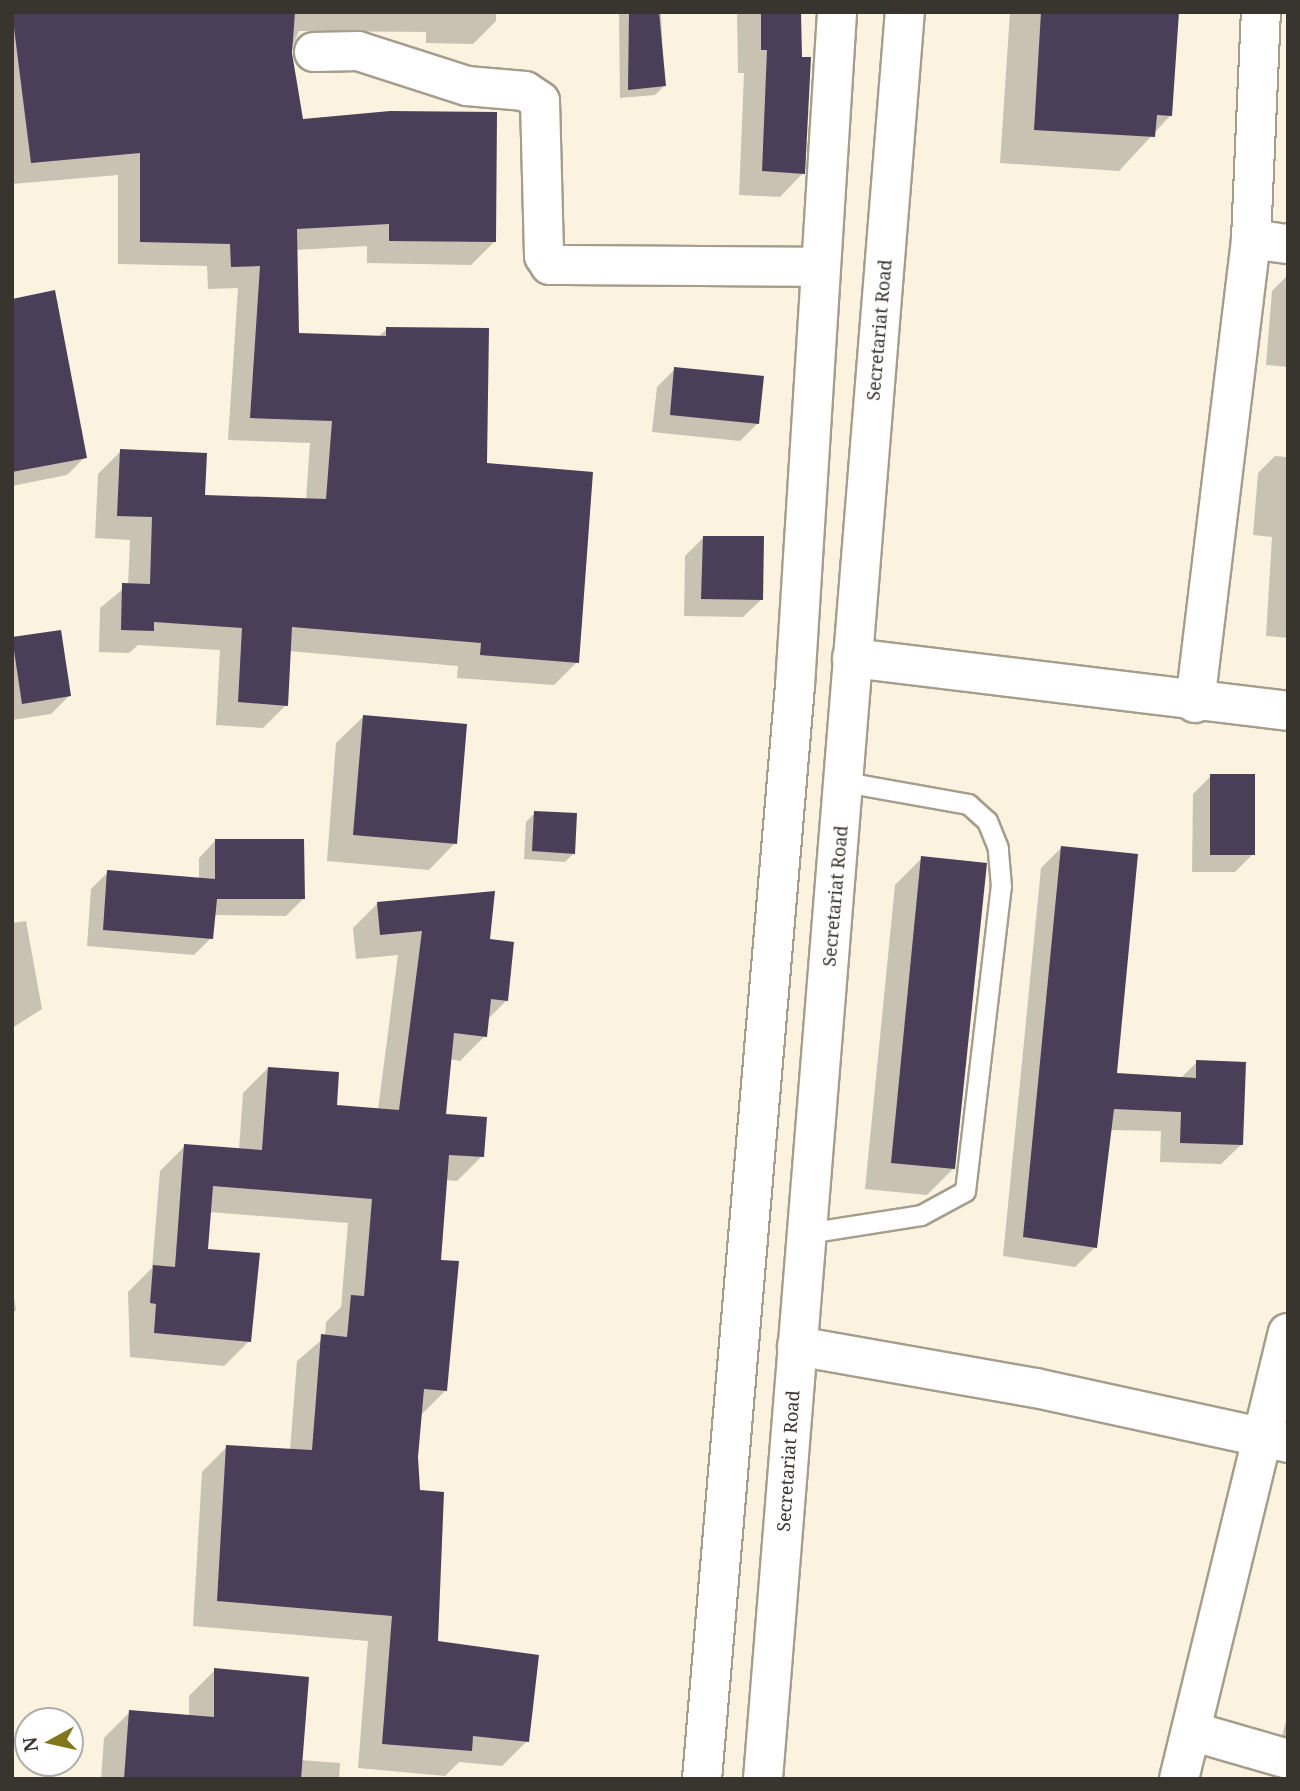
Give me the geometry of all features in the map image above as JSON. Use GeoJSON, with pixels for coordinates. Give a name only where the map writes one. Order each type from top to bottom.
{"type":"FeatureCollection","features":[{"type":"Feature","properties":{"kind":"street"},"geometry":{"type":"LineString","coordinates":[[702,1779],[794,700],[818,267],[837,12]]}},
{"type":"Feature","properties":{"kind":"street","name":"Secretariat Road"},"geometry":{"type":"LineString","coordinates":[[763,1779],[905,12]]}},
{"type":"Feature","properties":{"kind":"street"},"geometry":{"type":"LineString","coordinates":[[1195,703],[1270,241],[1261,12]]}},
{"type":"Feature","properties":{"kind":"street"},"geometry":{"type":"LineString","coordinates":[[314,52],[358,51],[467,86],[525,90],[540,101],[544,256],[550,265],[818,267]]}},
{"type":"Feature","properties":{"kind":"street"},"geometry":{"type":"LineString","coordinates":[[852,658],[1195,703],[1288,711]]}},
{"type":"Feature","properties":{"kind":"street"},"geometry":{"type":"LineString","coordinates":[[1179,1779],[1276,1440],[1288,1333]]}},
{"type":"Feature","properties":{"kind":"street"},"geometry":{"type":"LineString","coordinates":[[797,1346],[1036,1388],[1276,1440]]}},
{"type":"Feature","properties":{"kind":"street"},"geometry":{"type":"LineString","coordinates":[[1191,1731],[1288,1759]]}},
{"type":"Feature","properties":{"kind":"lane"},"geometry":{"type":"LineString","coordinates":[[807,1233],[921,1215],[965,1191],[1001,886],[987,821],[968,804],[845,782]]}},
{"type":"Feature","properties":{"kind":"building"},"geometry":{"type":"Polygon","coordinates":[[[12,12],[295,12],[292,53],[303,119],[390,111],[497,112],[496,242],[389,241],[389,224],[297,229],[299,333],[386,336],[386,327],[489,328],[487,463],[593,472],[579,663],[480,655],[481,643],[292,627],[288,706],[238,702],[242,628],[154,622],[154,631],[121,630],[122,583],[150,584],[152,517],[117,516],[120,449],[207,453],[205,495],[326,499],[332,421],[250,418],[260,266],[231,267],[230,244],[140,242],[140,153],[31,163],[12,12]]]}},
{"type":"Feature","properties":{"kind":"building"},"geometry":{"type":"Polygon","coordinates":[[[629,12],[659,12],[666,86],[628,90],[629,12]]]}},
{"type":"Feature","properties":{"kind":"building"},"geometry":{"type":"Polygon","coordinates":[[[761,12],[801,12],[802,57],[811,57],[805,174],[762,171],[767,50],[761,50],[761,12]]]}},
{"type":"Feature","properties":{"kind":"building"},"geometry":{"type":"Polygon","coordinates":[[[1041,12],[1179,12],[1172,116],[1157,115],[1155,137],[1034,130],[1041,12]]]}},
{"type":"Feature","properties":{"kind":"building"},"geometry":{"type":"Polygon","coordinates":[[[55,290],[87,458],[12,472],[12,299],[55,290]]]}},
{"type":"Feature","properties":{"kind":"building"},"geometry":{"type":"Polygon","coordinates":[[[674,367],[764,376],[759,424],[670,415],[674,367]]]}},
{"type":"Feature","properties":{"kind":"building"},"geometry":{"type":"Polygon","coordinates":[[[703,536],[764,536],[763,600],[701,599],[703,536]]]}},
{"type":"Feature","properties":{"kind":"building"},"geometry":{"type":"Polygon","coordinates":[[[61,630],[71,696],[22,704],[12,637],[61,630]]]}},
{"type":"Feature","properties":{"kind":"building"},"geometry":{"type":"Polygon","coordinates":[[[363,715],[467,724],[457,844],[353,835],[363,715]]]}},
{"type":"Feature","properties":{"kind":"building"},"geometry":{"type":"Polygon","coordinates":[[[1210,774],[1255,774],[1255,855],[1210,855],[1210,774]]]}},
{"type":"Feature","properties":{"kind":"building"},"geometry":{"type":"Polygon","coordinates":[[[534,811],[577,813],[575,854],[532,851],[534,811]]]}},
{"type":"Feature","properties":{"kind":"building"},"geometry":{"type":"Polygon","coordinates":[[[215,839],[304,839],[305,899],[217,899],[213,939],[103,930],[107,870],[215,879],[215,839]]]}},
{"type":"Feature","properties":{"kind":"building"},"geometry":{"type":"Polygon","coordinates":[[[1061,846],[1138,854],[1117,1073],[1196,1078],[1196,1060],[1246,1062],[1243,1145],[1180,1143],[1181,1112],[1114,1109],[1097,1248],[1023,1237],[1061,846]]]}},
{"type":"Feature","properties":{"kind":"building"},"geometry":{"type":"Polygon","coordinates":[[[921,856],[987,863],[955,1169],[891,1163],[921,856]]]}},
{"type":"Feature","properties":{"kind":"building"},"geometry":{"type":"Polygon","coordinates":[[[495,891],[490,939],[514,942],[508,1001],[491,999],[487,1037],[454,1033],[446,1114],[487,1117],[484,1157],[449,1155],[441,1260],[459,1261],[447,1391],[424,1389],[418,1457],[420,1490],[444,1492],[438,1641],[539,1655],[529,1742],[473,1736],[472,1751],[382,1744],[392,1616],[217,1601],[226,1445],[312,1450],[321,1334],[347,1337],[351,1295],[364,1296],[372,1199],[213,1186],[208,1249],[260,1253],[251,1342],[154,1333],[156,1304],[150,1303],[153,1265],[175,1267],[184,1144],[262,1150],[268,1067],[339,1072],[337,1105],[399,1110],[422,931],[380,935],[377,902],[495,891]]]}},
{"type":"Feature","properties":{"kind":"building"},"geometry":{"type":"Polygon","coordinates":[[[214,1668],[309,1677],[301,1779],[124,1779],[129,1710],[214,1717],[214,1668]]]}}]}
